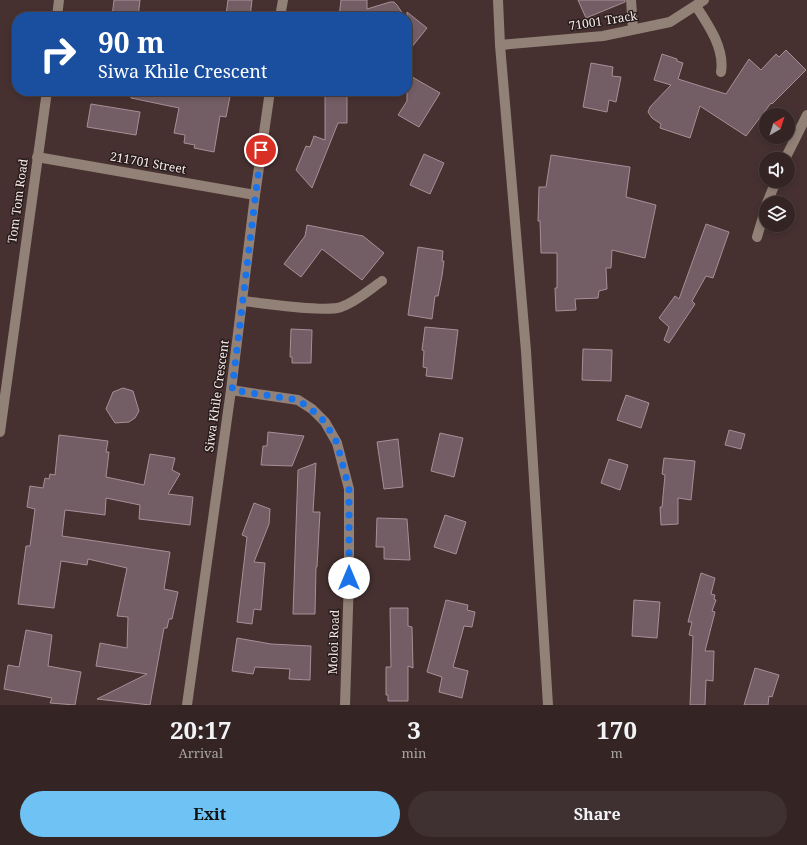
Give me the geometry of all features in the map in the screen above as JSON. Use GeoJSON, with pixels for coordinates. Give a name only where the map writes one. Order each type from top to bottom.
{"type":"FeatureCollection","features":[{"type":"Feature","properties":{"kind":"street"},"geometry":{"type":"LineString","coordinates":[[58,12],[59,0]]}},
{"type":"Feature","properties":{"kind":"street"},"geometry":{"type":"LineString","coordinates":[[281,12],[283,0]]}},
{"type":"Feature","properties":{"kind":"street"},"geometry":{"type":"LineString","coordinates":[[498,0],[500,46],[526,351],[548,705]]}},
{"type":"Feature","properties":{"kind":"street"},"geometry":{"type":"LineString","coordinates":[[631,0],[633,29]]}},
{"type":"Feature","properties":{"kind":"street"},"geometry":{"type":"LineString","coordinates":[[700,3],[705,20],[718,45],[722,63],[721,72]]}},
{"type":"Feature","properties":{"kind":"street","name":"71001 Track"},"geometry":{"type":"LineString","coordinates":[[500,46],[581,39],[670,22],[700,3]]}},
{"type":"Feature","properties":{"kind":"street","name":"Tom Tom Road"},"geometry":{"type":"LineString","coordinates":[[0,432],[45,96]]}},
{"type":"Feature","properties":{"kind":"street","name":"Siwa Khile Crescent"},"geometry":{"type":"LineString","coordinates":[[187,705],[232,390],[255,195],[269,96]]}},
{"type":"Feature","properties":{"kind":"street"},"geometry":{"type":"LineString","coordinates":[[788,152],[807,115]]}},
{"type":"Feature","properties":{"kind":"street","name":"211701 Street"},"geometry":{"type":"LineString","coordinates":[[38,157],[255,195]]}},
{"type":"Feature","properties":{"kind":"street"},"geometry":{"type":"LineString","coordinates":[[757,237],[759,230]]}},
{"type":"Feature","properties":{"kind":"street"},"geometry":{"type":"LineString","coordinates":[[242,301],[326,309],[340,308],[382,281]]}},
{"type":"Feature","properties":{"kind":"street","name":"Moloi Road"},"geometry":{"type":"LineString","coordinates":[[232,390],[298,400],[325,422],[337,443],[349,489],[349,578],[345,705]]}},
{"type":"Feature","properties":{"kind":"building"},"geometry":{"type":"Polygon","coordinates":[[[114,0],[140,0],[139,12],[113,12],[114,0]]]}},
{"type":"Feature","properties":{"kind":"building"},"geometry":{"type":"Polygon","coordinates":[[[228,0],[252,0],[251,12],[226,12],[228,0]]]}},
{"type":"Feature","properties":{"kind":"building"},"geometry":{"type":"Polygon","coordinates":[[[341,0],[367,0],[367,9],[394,2],[402,12],[340,12],[341,0]]]}},
{"type":"Feature","properties":{"kind":"building"},"geometry":{"type":"Polygon","coordinates":[[[578,0],[625,0],[625,2],[586,18],[578,0]]]}},
{"type":"Feature","properties":{"kind":"building"},"geometry":{"type":"Polygon","coordinates":[[[412,16],[427,28],[412,47],[412,16]]]}},
{"type":"Feature","properties":{"kind":"building"},"geometry":{"type":"Polygon","coordinates":[[[786,50],[806,70],[767,108],[759,108],[759,119],[746,136],[700,106],[690,138],[660,128],[661,124],[652,118],[648,112],[650,107],[671,85],[654,80],[662,54],[677,59],[677,61],[683,63],[678,79],[726,94],[749,59],[761,70],[776,54],[779,57],[786,50]]]}},
{"type":"Feature","properties":{"kind":"building"},"geometry":{"type":"Polygon","coordinates":[[[591,63],[613,67],[612,76],[621,77],[616,102],[609,100],[607,112],[583,107],[591,63]]]}},
{"type":"Feature","properties":{"kind":"building"},"geometry":{"type":"Polygon","coordinates":[[[412,77],[440,93],[419,127],[398,115],[407,101],[407,96],[412,96],[412,77]]]}},
{"type":"Feature","properties":{"kind":"building"},"geometry":{"type":"Polygon","coordinates":[[[131,96],[230,96],[226,117],[220,116],[214,152],[194,148],[195,145],[184,143],[185,135],[174,133],[179,108],[131,98],[131,96]]]}},
{"type":"Feature","properties":{"kind":"building"},"geometry":{"type":"Polygon","coordinates":[[[325,96],[347,96],[347,123],[338,123],[312,188],[296,170],[306,146],[310,147],[314,136],[325,140],[325,96]]]}},
{"type":"Feature","properties":{"kind":"building"},"geometry":{"type":"Polygon","coordinates":[[[91,104],[140,112],[136,135],[87,127],[91,104]]]}},
{"type":"Feature","properties":{"kind":"building"},"geometry":{"type":"Polygon","coordinates":[[[424,154],[444,163],[430,194],[410,185],[424,154]]]}},
{"type":"Feature","properties":{"kind":"building"},"geometry":{"type":"Polygon","coordinates":[[[551,155],[630,167],[626,197],[656,205],[645,258],[612,250],[611,268],[606,268],[607,289],[599,291],[598,298],[575,299],[576,310],[556,311],[555,288],[557,288],[557,253],[541,253],[540,221],[538,221],[539,187],[546,187],[551,155]]]}},
{"type":"Feature","properties":{"kind":"building"},"geometry":{"type":"Polygon","coordinates":[[[706,224],[729,232],[713,278],[706,276],[692,301],[695,304],[669,343],[664,340],[669,327],[659,318],[675,296],[679,299],[706,224]]]}},
{"type":"Feature","properties":{"kind":"building"},"geometry":{"type":"Polygon","coordinates":[[[307,225],[363,236],[384,253],[362,280],[322,249],[301,277],[284,264],[305,236],[307,225]]]}},
{"type":"Feature","properties":{"kind":"building"},"geometry":{"type":"Polygon","coordinates":[[[418,247],[443,251],[442,261],[444,261],[442,276],[438,296],[435,296],[432,319],[408,315],[418,247]]]}},
{"type":"Feature","properties":{"kind":"building"},"geometry":{"type":"Polygon","coordinates":[[[425,327],[458,330],[452,379],[426,376],[427,368],[423,367],[424,351],[422,350],[425,327]]]}},
{"type":"Feature","properties":{"kind":"building"},"geometry":{"type":"Polygon","coordinates":[[[291,329],[312,330],[311,363],[292,363],[292,357],[290,357],[291,329]]]}},
{"type":"Feature","properties":{"kind":"building"},"geometry":{"type":"Polygon","coordinates":[[[583,349],[612,350],[611,381],[582,380],[583,349]]]}},
{"type":"Feature","properties":{"kind":"building"},"geometry":{"type":"Polygon","coordinates":[[[123,388],[133,391],[139,411],[135,418],[129,422],[115,423],[106,409],[113,392],[123,388]]]}},
{"type":"Feature","properties":{"kind":"building"},"geometry":{"type":"Polygon","coordinates":[[[626,395],[649,403],[641,428],[617,420],[626,395]]]}},
{"type":"Feature","properties":{"kind":"building"},"geometry":{"type":"Polygon","coordinates":[[[729,430],[745,434],[741,449],[725,445],[729,430]]]}},
{"type":"Feature","properties":{"kind":"building"},"geometry":{"type":"Polygon","coordinates":[[[268,432],[304,436],[292,466],[261,465],[263,446],[267,446],[268,432]]]}},
{"type":"Feature","properties":{"kind":"building"},"geometry":{"type":"Polygon","coordinates":[[[440,433],[463,438],[454,477],[431,471],[440,433]]]}},
{"type":"Feature","properties":{"kind":"building"},"geometry":{"type":"Polygon","coordinates":[[[59,435],[108,441],[106,452],[109,452],[106,477],[144,485],[150,454],[175,458],[172,470],[180,474],[168,494],[193,497],[190,525],[139,519],[140,505],[106,498],[105,515],[65,510],[62,536],[170,552],[164,589],[178,592],[172,619],[169,619],[167,628],[164,628],[150,705],[97,699],[147,674],[96,666],[100,643],[127,648],[128,617],[117,616],[127,568],[88,559],[87,565],[61,561],[54,608],[18,604],[26,546],[30,546],[35,509],[27,507],[30,486],[43,488],[45,478],[49,479],[50,474],[55,475],[59,435]]]}},
{"type":"Feature","properties":{"kind":"building"},"geometry":{"type":"Polygon","coordinates":[[[398,439],[403,487],[384,489],[377,442],[398,439]]]}},
{"type":"Feature","properties":{"kind":"building"},"geometry":{"type":"Polygon","coordinates":[[[664,458],[695,461],[691,500],[678,498],[678,524],[661,525],[660,507],[662,507],[665,475],[662,474],[664,458]]]}},
{"type":"Feature","properties":{"kind":"building"},"geometry":{"type":"Polygon","coordinates":[[[609,459],[628,465],[620,490],[601,483],[609,459]]]}},
{"type":"Feature","properties":{"kind":"building"},"geometry":{"type":"Polygon","coordinates":[[[316,463],[313,512],[320,512],[316,567],[315,614],[293,614],[298,470],[316,463]]]}},
{"type":"Feature","properties":{"kind":"building"},"geometry":{"type":"Polygon","coordinates":[[[254,503],[270,509],[269,524],[254,562],[265,563],[261,610],[254,609],[252,624],[237,622],[247,537],[242,535],[254,503]]]}},
{"type":"Feature","properties":{"kind":"building"},"geometry":{"type":"Polygon","coordinates":[[[445,515],[466,522],[456,554],[434,547],[445,515]]]}},
{"type":"Feature","properties":{"kind":"building"},"geometry":{"type":"Polygon","coordinates":[[[377,518],[407,519],[410,560],[384,559],[384,547],[376,547],[377,518]]]}},
{"type":"Feature","properties":{"kind":"building"},"geometry":{"type":"Polygon","coordinates":[[[701,573],[715,578],[711,594],[715,595],[714,599],[716,600],[712,611],[715,612],[705,651],[714,651],[713,681],[706,680],[705,705],[690,705],[693,636],[689,635],[692,622],[688,622],[701,573]]]}},
{"type":"Feature","properties":{"kind":"building"},"geometry":{"type":"Polygon","coordinates":[[[446,600],[468,605],[467,610],[475,612],[472,627],[464,626],[453,667],[468,671],[462,698],[439,692],[442,677],[427,672],[446,600]]]}},
{"type":"Feature","properties":{"kind":"building"},"geometry":{"type":"Polygon","coordinates":[[[634,600],[660,602],[657,638],[632,636],[634,600]]]}},
{"type":"Feature","properties":{"kind":"building"},"geometry":{"type":"Polygon","coordinates":[[[390,608],[408,608],[408,626],[412,627],[413,668],[408,666],[408,701],[388,701],[388,695],[386,695],[386,667],[391,667],[390,608]]]}},
{"type":"Feature","properties":{"kind":"building"},"geometry":{"type":"Polygon","coordinates":[[[26,630],[52,635],[48,666],[81,672],[75,705],[50,703],[52,698],[4,689],[8,665],[19,667],[26,630]]]}},
{"type":"Feature","properties":{"kind":"building"},"geometry":{"type":"Polygon","coordinates":[[[237,638],[271,644],[311,646],[310,680],[289,679],[290,669],[255,667],[253,674],[232,671],[237,638]]]}},
{"type":"Feature","properties":{"kind":"building"},"geometry":{"type":"Polygon","coordinates":[[[755,668],[779,675],[772,697],[769,696],[768,705],[744,705],[755,668]]]}},
{"type":"Feature","properties":{"kind":"route"},"geometry":{"type":"LineString","coordinates":[[261,150],[232,390],[298,400],[325,422],[337,443],[349,489],[349,578]]}}]}
